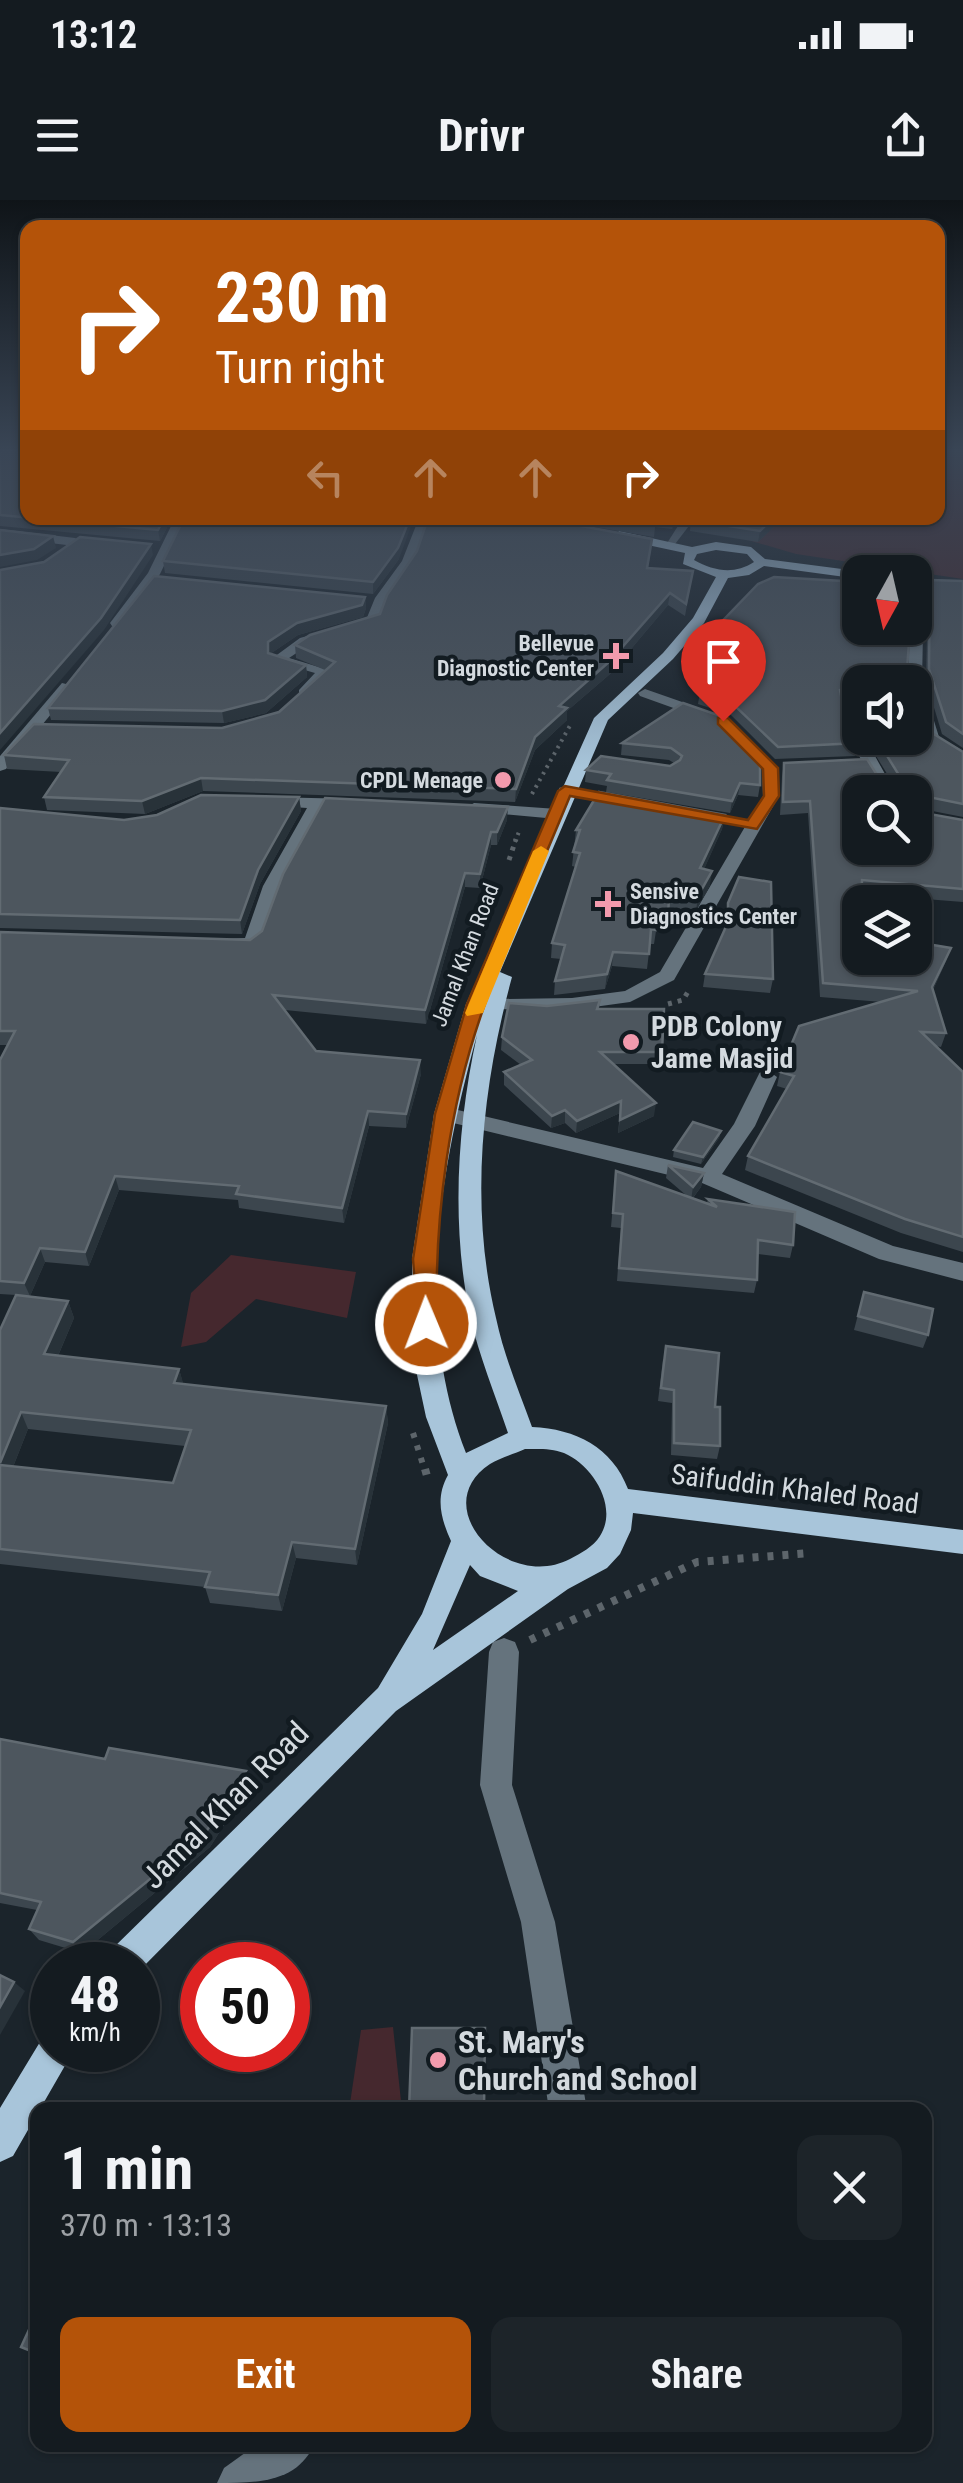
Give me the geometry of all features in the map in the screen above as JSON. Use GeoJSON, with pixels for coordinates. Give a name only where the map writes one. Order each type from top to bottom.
{"type":"FeatureCollection","features":[{"type":"Feature","properties":{"kind":"main road"},"geometry":{"type":"LineString","coordinates":[[687,556],[690,565],[842,574]]}},
{"type":"Feature","properties":{"kind":"main road"},"geometry":{"type":"LineString","coordinates":[[522,1438],[482,1313],[471,1197],[476,1120],[494,1005],[571,792],[595,760],[614,717],[644,693],[729,598],[749,556]]}},
{"type":"Feature","properties":{"kind":"main road","name":"Jamal Khan Road"},"geometry":{"type":"LineString","coordinates":[[461,1474],[440,1416],[426,1356],[424,1259],[445,1114],[476,1004],[601,718],[668,656],[743,569]]}},
{"type":"Feature","properties":{"kind":"main road"},"geometry":{"type":"LineString","coordinates":[[932,584],[963,587]]}},
{"type":"Feature","properties":{"kind":"main road"},"geometry":{"type":"LineString","coordinates":[[385,1702],[560,1578],[601,1556],[614,1539],[620,1500],[611,1478],[595,1460],[574,1446],[522,1438],[476,1456],[461,1474],[451,1508],[463,1545],[481,1563],[505,1576],[560,1578]]}},
{"type":"Feature","properties":{"kind":"main road","name":"Saifuddin Khaled Road"},"geometry":{"type":"LineString","coordinates":[[620,1500],[963,1542]]}},
{"type":"Feature","properties":{"kind":"main road"},"geometry":{"type":"LineString","coordinates":[[385,1702],[434,1621],[463,1545]]}},
{"type":"Feature","properties":{"kind":"main road","name":"Jamal Khan Road"},"geometry":{"type":"LineString","coordinates":[[143,1942],[385,1702]]}},
{"type":"Feature","properties":{"kind":"main road"},"geometry":{"type":"LineString","coordinates":[[0,2143],[43,2072]]}},
{"type":"Feature","properties":{"kind":"street"},"geometry":{"type":"LineString","coordinates":[[52,560],[59,556]]}},
{"type":"Feature","properties":{"kind":"street"},"geometry":{"type":"LineString","coordinates":[[106,638],[150,578],[156,556]]}},
{"type":"Feature","properties":{"kind":"street"},"geometry":{"type":"LineString","coordinates":[[286,708],[325,671],[277,660],[305,641],[372,622],[378,602],[409,556]]}},
{"type":"Feature","properties":{"kind":"street"},"geometry":{"type":"LineString","coordinates":[[150,578],[168,580]]}},
{"type":"Feature","properties":{"kind":"street"},"geometry":{"type":"LineString","coordinates":[[359,600],[378,602]]}},
{"type":"Feature","properties":{"kind":"street"},"geometry":{"type":"LineString","coordinates":[[0,766],[83,668]]}},
{"type":"Feature","properties":{"kind":"street"},"geometry":{"type":"LineString","coordinates":[[494,1005],[572,1004],[630,996],[667,976],[771,796],[779,767],[723,721],[644,693]]}},
{"type":"Feature","properties":{"kind":"street"},"geometry":{"type":"LineString","coordinates":[[32,728],[49,729]]}},
{"type":"Feature","properties":{"kind":"street"},"geometry":{"type":"LineString","coordinates":[[932,739],[963,758]]}},
{"type":"Feature","properties":{"kind":"street"},"geometry":{"type":"LineString","coordinates":[[571,792],[648,806]]}},
{"type":"Feature","properties":{"kind":"street"},"geometry":{"type":"LineString","coordinates":[[242,801],[370,804]]}},
{"type":"Feature","properties":{"kind":"street"},"geometry":{"type":"LineString","coordinates":[[212,942],[252,944],[272,886],[318,803]]}},
{"type":"Feature","properties":{"kind":"street"},"geometry":{"type":"LineString","coordinates":[[456,807],[556,814]]}},
{"type":"Feature","properties":{"kind":"street"},"geometry":{"type":"LineString","coordinates":[[731,822],[752,826]]}},
{"type":"Feature","properties":{"kind":"street"},"geometry":{"type":"LineString","coordinates":[[708,1177],[744,1126],[767,1077]]}},
{"type":"Feature","properties":{"kind":"street"},"geometry":{"type":"LineString","coordinates":[[445,1114],[708,1177],[886,1253],[963,1272]]}},
{"type":"Feature","properties":{"kind":"street"},"geometry":{"type":"LineString","coordinates":[[504,1652],[496,1785],[538,1922],[567,2102]]}},
{"type":"Feature","properties":{"kind":"street"},"geometry":{"type":"LineString","coordinates":[[238,2483],[284,2452]]}},
{"type":"Feature","properties":{"kind":"shaded area"},"geometry":{"type":"Polygon","coordinates":[[[806,556],[842,556],[842,561],[806,556]]]}},
{"type":"Feature","properties":{"kind":"shaded area"},"geometry":{"type":"Polygon","coordinates":[[[932,556],[963,556],[963,579],[932,574],[932,556]]]}},
{"type":"Feature","properties":{"kind":"shaded area"},"geometry":{"type":"Polygon","coordinates":[[[231,1255],[356,1272],[347,1318],[256,1299],[206,1342],[181,1347],[191,1293],[231,1255]]]}},
{"type":"Feature","properties":{"kind":"shaded area"},"geometry":{"type":"Polygon","coordinates":[[[393,2027],[401,2102],[350,2102],[361,2030],[393,2027]]]}},
{"type":"Feature","properties":{"kind":"building"},"geometry":{"type":"Polygon","coordinates":[[[53,556],[143,556],[101,618],[0,733],[0,570],[44,562],[53,556]]]}},
{"type":"Feature","properties":{"kind":"building"},"geometry":{"type":"Polygon","coordinates":[[[166,556],[392,556],[373,582],[163,561],[166,556]]]}},
{"type":"Feature","properties":{"kind":"building"},"geometry":{"type":"Polygon","coordinates":[[[414,556],[649,556],[647,568],[693,571],[686,604],[670,593],[610,661],[559,706],[567,708],[535,737],[516,789],[201,778],[142,801],[44,797],[69,760],[4,755],[34,724],[222,728],[279,712],[335,662],[295,645],[310,635],[380,614],[387,595],[414,556]]]}},
{"type":"Feature","properties":{"kind":"building"},"geometry":{"type":"Polygon","coordinates":[[[154,576],[365,597],[362,605],[297,623],[268,642],[268,653],[306,665],[265,700],[222,711],[48,708],[154,576]]]}},
{"type":"Feature","properties":{"kind":"building"},"geometry":{"type":"Polygon","coordinates":[[[774,577],[842,581],[842,645],[909,645],[907,665],[842,665],[842,744],[778,747],[732,703],[700,692],[742,665],[701,659],[714,637],[708,636],[758,584],[774,577]]]}},
{"type":"Feature","properties":{"kind":"building"},"geometry":{"type":"Polygon","coordinates":[[[932,580],[963,581],[963,734],[946,722],[929,665],[932,580]]]}},
{"type":"Feature","properties":{"kind":"building"},"geometry":{"type":"Polygon","coordinates":[[[683,703],[718,715],[760,758],[760,785],[740,783],[732,801],[607,780],[611,774],[586,770],[601,756],[670,766],[680,760],[682,756],[671,748],[622,743],[683,703]]]}},
{"type":"Feature","properties":{"kind":"building"},"geometry":{"type":"Polygon","coordinates":[[[932,733],[963,752],[963,804],[932,798],[932,775],[899,775],[887,755],[932,755],[932,733]]]}},
{"type":"Feature","properties":{"kind":"building"},"geometry":{"type":"Polygon","coordinates":[[[867,759],[877,775],[842,775],[842,865],[932,865],[932,814],[963,820],[963,889],[862,880],[862,885],[842,885],[842,975],[932,975],[932,945],[951,948],[932,987],[946,1033],[921,1032],[963,1072],[963,1237],[905,1219],[748,1156],[794,1076],[780,1072],[799,1026],[918,991],[823,983],[810,801],[783,802],[784,763],[867,759]]]}},
{"type":"Feature","properties":{"kind":"building"},"geometry":{"type":"Polygon","coordinates":[[[599,792],[725,815],[700,868],[712,871],[698,896],[669,897],[668,917],[657,916],[656,930],[651,929],[649,954],[613,952],[607,974],[555,981],[565,945],[552,943],[580,853],[573,852],[580,830],[576,830],[599,792]]]}},
{"type":"Feature","properties":{"kind":"building"},"geometry":{"type":"Polygon","coordinates":[[[201,795],[299,797],[258,870],[240,920],[0,914],[0,808],[124,820],[157,815],[201,795]]]}},
{"type":"Feature","properties":{"kind":"building"},"geometry":{"type":"Polygon","coordinates":[[[325,798],[508,807],[497,832],[491,832],[480,874],[465,873],[425,1010],[273,995],[316,1051],[420,1060],[406,1114],[368,1111],[342,1208],[236,1194],[239,1186],[115,1176],[85,1252],[40,1248],[24,1283],[0,1281],[0,1060],[15,1031],[0,1031],[0,932],[250,940],[262,931],[283,874],[325,798]]]}},
{"type":"Feature","properties":{"kind":"building"},"geometry":{"type":"Polygon","coordinates":[[[739,877],[771,882],[773,979],[705,974],[728,922],[728,903],[739,877]]]}},
{"type":"Feature","properties":{"kind":"building"},"geometry":{"type":"Polygon","coordinates":[[[600,1000],[597,1009],[664,1009],[662,1052],[600,1052],[656,1103],[620,1120],[621,1101],[577,1121],[565,1110],[552,1116],[504,1072],[532,1060],[502,1037],[509,1003],[547,1006],[600,1000]]]}},
{"type":"Feature","properties":{"kind":"building"},"geometry":{"type":"Polygon","coordinates":[[[693,1122],[721,1131],[703,1157],[674,1150],[693,1122]]]}},
{"type":"Feature","properties":{"kind":"building"},"geometry":{"type":"Polygon","coordinates":[[[668,1165],[704,1173],[693,1187],[668,1165]]]}},
{"type":"Feature","properties":{"kind":"building"},"geometry":{"type":"Polygon","coordinates":[[[616,1171],[717,1207],[708,1199],[795,1212],[793,1245],[758,1240],[757,1280],[619,1268],[623,1214],[613,1213],[616,1171]]]}},
{"type":"Feature","properties":{"kind":"building"},"geometry":{"type":"Polygon","coordinates":[[[864,1292],[933,1309],[928,1335],[858,1316],[864,1292]]]}},
{"type":"Feature","properties":{"kind":"building"},"geometry":{"type":"Polygon","coordinates":[[[16,1295],[68,1301],[44,1354],[179,1369],[174,1383],[386,1406],[355,1549],[292,1542],[278,1595],[205,1587],[210,1572],[0,1549],[0,1465],[173,1483],[191,1430],[21,1412],[0,1463],[0,1330],[16,1295]]]}},
{"type":"Feature","properties":{"kind":"building"},"geometry":{"type":"Polygon","coordinates":[[[666,1346],[719,1353],[715,1407],[720,1407],[720,1446],[674,1443],[674,1390],[661,1388],[666,1346]]]}},
{"type":"Feature","properties":{"kind":"building"},"geometry":{"type":"Polygon","coordinates":[[[0,1739],[105,1759],[109,1748],[246,1771],[204,1835],[73,1942],[29,1929],[41,1902],[0,1893],[0,1739]]]}},
{"type":"Feature","properties":{"kind":"building"},"geometry":{"type":"Polygon","coordinates":[[[0,1975],[14,1982],[0,2007],[0,1975]]]}},
{"type":"Feature","properties":{"kind":"building"},"geometry":{"type":"Polygon","coordinates":[[[412,2028],[485,2028],[484,2102],[409,2102],[412,2028]]]}},
{"type":"Feature","properties":{"kind":"building"},"geometry":{"type":"Polygon","coordinates":[[[30,2327],[30,2351],[21,2347],[30,2327]]]}},
{"type":"Feature","properties":{"kind":"slow traffic"},"geometry":{"type":"LineString","coordinates":[[474,1013],[541,851]]}},
{"type":"Feature","properties":{"kind":"place","name":"Bellevue Diagnostic Center"},"geometry":{"type":"Point","coordinates":[616,656]}},
{"type":"Feature","properties":{"kind":"place","name":"CPDL Menage"},"geometry":{"type":"Point","coordinates":[503,780]}},
{"type":"Feature","properties":{"kind":"place","name":"Sensive Diagnostics Center"},"geometry":{"type":"Point","coordinates":[608,904]}},
{"type":"Feature","properties":{"kind":"place","name":"PDB Colony Jame Masjid"},"geometry":{"type":"Point","coordinates":[631,1042]}},
{"type":"Feature","properties":{"kind":"place","name":"St. Mary's Church and School"},"geometry":{"type":"Point","coordinates":[438,2060]}},
{"type":"Feature","properties":{"kind":"route"},"geometry":{"type":"LineString","coordinates":[[426,1324],[424,1259],[445,1114],[476,1004],[565,791],[752,826],[771,796],[770,768],[723,721]]}}]}
